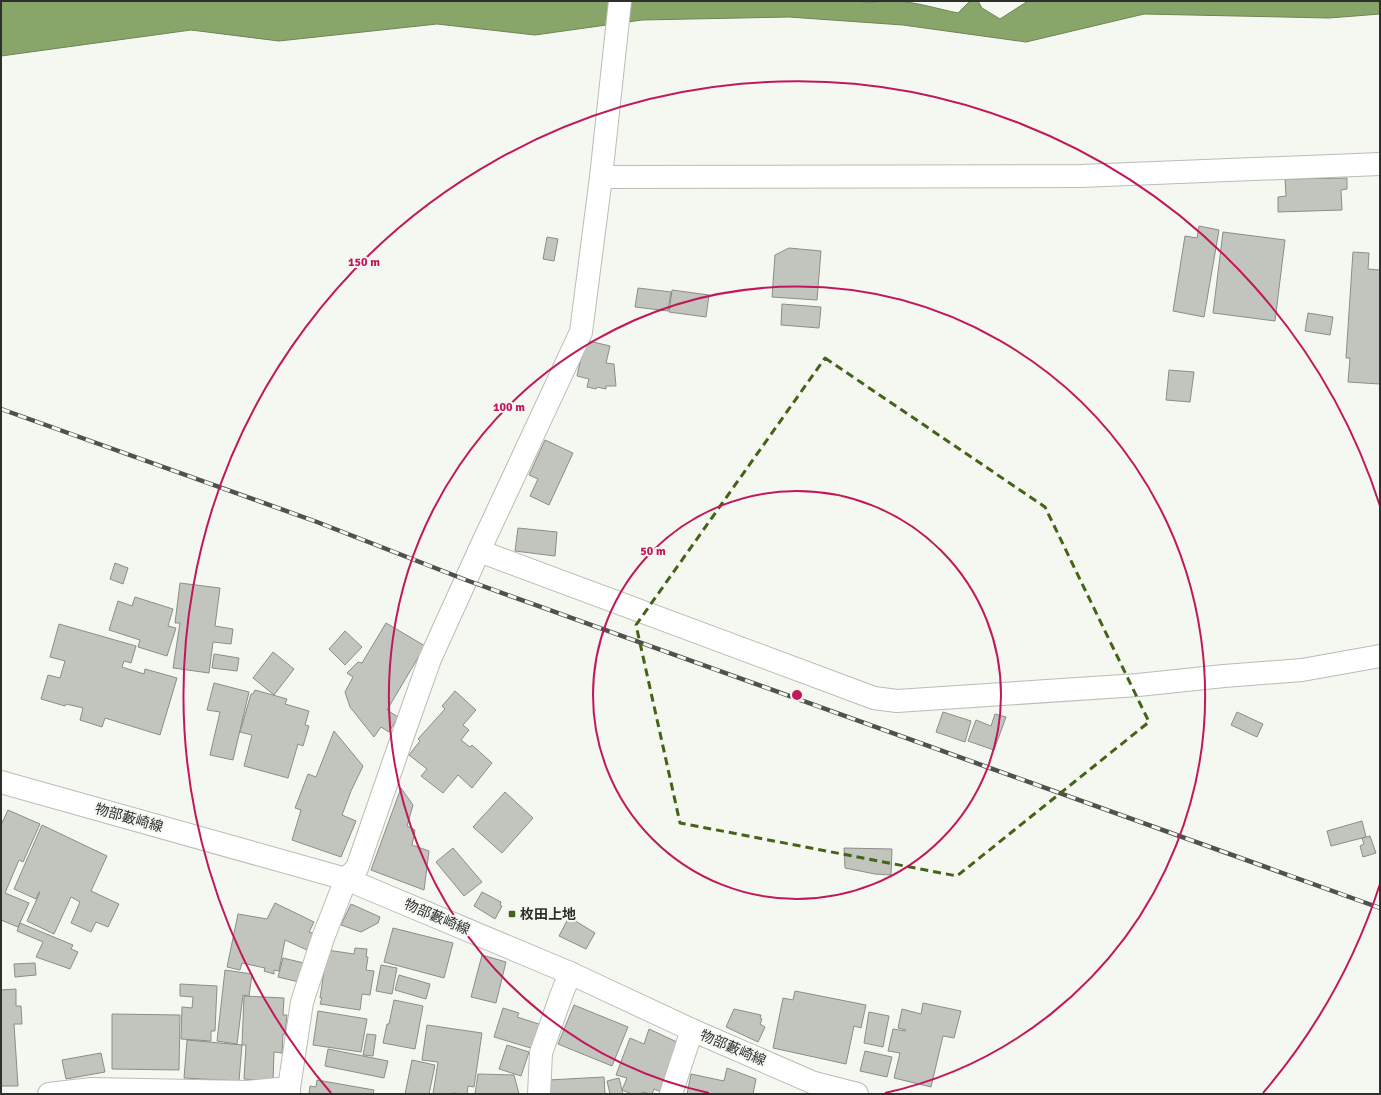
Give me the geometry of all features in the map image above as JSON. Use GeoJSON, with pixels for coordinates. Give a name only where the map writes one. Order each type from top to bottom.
{"type":"FeatureCollection","features":[{"type":"Feature","properties":{"kind":"street"},"geometry":{"type":"LineString","coordinates":[[49,1094],[91,1089],[248,1092],[289,1091],[302,1002],[323,938],[346,879],[357,868],[430,659],[581,332],[601,177],[620,1]]}},
{"type":"Feature","properties":{"kind":"street"},"geometry":{"type":"LineString","coordinates":[[601,177],[1081,176],[1380,164]]}},
{"type":"Feature","properties":{"kind":"street"},"geometry":{"type":"LineString","coordinates":[[479,551],[874,698],[897,701],[1138,685],[1302,670],[1380,656]]}},
{"type":"Feature","properties":{"kind":"street","name":"物部藪崎線"},"geometry":{"type":"LineString","coordinates":[[1,782],[346,879],[570,973],[692,1030],[814,1083],[857,1094]]}},
{"type":"Feature","properties":{"kind":"street"},"geometry":{"type":"LineString","coordinates":[[539,1094],[541,1053],[570,973]]}},
{"type":"Feature","properties":{"kind":"street"},"geometry":{"type":"LineString","coordinates":[[671,1094],[692,1030]]}},
{"type":"Feature","properties":{"kind":"highlighted area"},"geometry":{"type":"Polygon","coordinates":[[[825,358],[1045,507],[1149,722],[957,876],[680,823],[636,625],[825,358]]]}},
{"type":"Feature","properties":{"kind":"shaded area"},"geometry":{"type":"Polygon","coordinates":[[[1,1],[892,1],[911,3],[958,13],[970,1],[978,1],[982,8],[1000,19],[1028,1],[1378,1],[1380,4],[1380,14],[1329,18],[1144,14],[1026,42],[903,25],[789,17],[642,20],[535,35],[437,24],[279,41],[191,30],[1,56],[1,1]]]}},
{"type":"Feature","properties":{"kind":"building"},"geometry":{"type":"Polygon","coordinates":[[[1347,178],[1347,189],[1341,190],[1342,210],[1278,212],[1278,197],[1286,196],[1285,179],[1347,178]]]}},
{"type":"Feature","properties":{"kind":"building"},"geometry":{"type":"Polygon","coordinates":[[[1199,226],[1219,230],[1204,317],[1173,311],[1185,236],[1197,238],[1199,226]]]}},
{"type":"Feature","properties":{"kind":"building"},"geometry":{"type":"Polygon","coordinates":[[[1223,232],[1285,240],[1275,321],[1213,313],[1223,232]]]}},
{"type":"Feature","properties":{"kind":"building"},"geometry":{"type":"Polygon","coordinates":[[[547,237],[558,239],[554,261],[543,259],[547,237]]]}},
{"type":"Feature","properties":{"kind":"building"},"geometry":{"type":"Polygon","coordinates":[[[789,248],[821,251],[817,300],[772,297],[775,255],[789,248]]]}},
{"type":"Feature","properties":{"kind":"building"},"geometry":{"type":"Polygon","coordinates":[[[1353,252],[1369,253],[1368,269],[1380,270],[1380,384],[1348,382],[1350,358],[1346,358],[1353,252]]]}},
{"type":"Feature","properties":{"kind":"building"},"geometry":{"type":"Polygon","coordinates":[[[638,288],[671,292],[668,311],[635,307],[638,288]]]}},
{"type":"Feature","properties":{"kind":"building"},"geometry":{"type":"Polygon","coordinates":[[[672,290],[709,295],[706,317],[669,312],[672,290]]]}},
{"type":"Feature","properties":{"kind":"building"},"geometry":{"type":"Polygon","coordinates":[[[782,304],[821,307],[819,328],[781,325],[782,304]]]}},
{"type":"Feature","properties":{"kind":"building"},"geometry":{"type":"Polygon","coordinates":[[[1308,313],[1333,317],[1330,335],[1305,331],[1308,313]]]}},
{"type":"Feature","properties":{"kind":"building"},"geometry":{"type":"Polygon","coordinates":[[[585,340],[610,346],[606,363],[614,364],[616,386],[606,386],[606,389],[587,387],[589,379],[577,376],[585,340]]]}},
{"type":"Feature","properties":{"kind":"building"},"geometry":{"type":"Polygon","coordinates":[[[1169,370],[1194,372],[1190,402],[1166,400],[1169,370]]]}},
{"type":"Feature","properties":{"kind":"building"},"geometry":{"type":"Polygon","coordinates":[[[545,440],[573,453],[549,505],[530,496],[538,479],[529,475],[545,440]]]}},
{"type":"Feature","properties":{"kind":"building"},"geometry":{"type":"Polygon","coordinates":[[[518,528],[557,532],[555,556],[515,551],[518,528]]]}},
{"type":"Feature","properties":{"kind":"building"},"geometry":{"type":"Polygon","coordinates":[[[115,563],[128,568],[123,584],[110,579],[115,563]]]}},
{"type":"Feature","properties":{"kind":"building"},"geometry":{"type":"Polygon","coordinates":[[[180,583],[220,588],[215,626],[233,629],[231,644],[213,642],[209,673],[173,668],[180,623],[175,623],[180,583]]]}},
{"type":"Feature","properties":{"kind":"building"},"geometry":{"type":"Polygon","coordinates":[[[135,597],[173,609],[168,626],[176,628],[167,656],[138,647],[140,640],[109,630],[118,601],[132,606],[135,597]]]}},
{"type":"Feature","properties":{"kind":"building"},"geometry":{"type":"Polygon","coordinates":[[[386,623],[425,646],[387,710],[398,717],[389,732],[381,727],[374,737],[350,707],[345,692],[353,677],[347,673],[358,662],[362,663],[386,623]]]}},
{"type":"Feature","properties":{"kind":"building"},"geometry":{"type":"Polygon","coordinates":[[[59,624],[136,646],[131,663],[124,661],[122,667],[144,674],[145,669],[177,678],[160,735],[105,718],[102,727],[80,720],[83,708],[66,704],[65,706],[41,699],[48,675],[60,678],[65,661],[50,657],[59,624]]]}},
{"type":"Feature","properties":{"kind":"building"},"geometry":{"type":"Polygon","coordinates":[[[345,631],[362,647],[345,665],[329,649],[345,631]]]}},
{"type":"Feature","properties":{"kind":"building"},"geometry":{"type":"Polygon","coordinates":[[[273,652],[294,669],[274,695],[253,678],[273,652]]]}},
{"type":"Feature","properties":{"kind":"building"},"geometry":{"type":"Polygon","coordinates":[[[214,654],[239,658],[237,671],[212,668],[214,654]]]}},
{"type":"Feature","properties":{"kind":"building"},"geometry":{"type":"Polygon","coordinates":[[[214,683],[249,692],[233,760],[210,755],[220,712],[207,710],[214,683]]]}},
{"type":"Feature","properties":{"kind":"building"},"geometry":{"type":"Polygon","coordinates":[[[255,690],[287,699],[285,704],[309,711],[305,725],[309,726],[303,746],[298,744],[288,778],[244,766],[252,735],[240,732],[251,694],[253,694],[255,690]]]}},
{"type":"Feature","properties":{"kind":"building"},"geometry":{"type":"Polygon","coordinates":[[[455,691],[476,710],[463,725],[469,730],[461,740],[470,747],[472,745],[492,763],[472,788],[458,775],[443,793],[421,776],[427,769],[409,755],[420,741],[418,739],[445,709],[442,706],[455,691]]]}},
{"type":"Feature","properties":{"kind":"building"},"geometry":{"type":"Polygon","coordinates":[[[943,712],[971,721],[965,742],[936,732],[943,712]]]}},
{"type":"Feature","properties":{"kind":"building"},"geometry":{"type":"Polygon","coordinates":[[[1237,712],[1263,724],[1257,737],[1231,725],[1237,712]]]}},
{"type":"Feature","properties":{"kind":"building"},"geometry":{"type":"Polygon","coordinates":[[[995,714],[1006,717],[994,750],[968,741],[976,720],[991,726],[995,714]]]}},
{"type":"Feature","properties":{"kind":"building"},"geometry":{"type":"Polygon","coordinates":[[[334,731],[363,766],[342,815],[356,821],[341,857],[292,840],[301,810],[295,808],[308,774],[316,777],[334,731]]]}},
{"type":"Feature","properties":{"kind":"building"},"geometry":{"type":"Polygon","coordinates":[[[401,788],[413,805],[407,826],[415,830],[412,845],[429,851],[424,890],[371,870],[401,788]]]}},
{"type":"Feature","properties":{"kind":"building"},"geometry":{"type":"Polygon","coordinates":[[[505,792],[533,818],[502,853],[473,827],[505,792]]]}},
{"type":"Feature","properties":{"kind":"building"},"geometry":{"type":"Polygon","coordinates":[[[8,810],[40,824],[23,862],[19,860],[5,893],[29,903],[18,927],[1,920],[1,825],[8,810]]]}},
{"type":"Feature","properties":{"kind":"building"},"geometry":{"type":"Polygon","coordinates":[[[1362,821],[1366,837],[1331,846],[1327,831],[1362,821]]]}},
{"type":"Feature","properties":{"kind":"building"},"geometry":{"type":"Polygon","coordinates":[[[42,825],[107,856],[91,891],[119,904],[108,927],[96,922],[91,932],[71,923],[80,902],[71,897],[54,934],[27,921],[40,892],[36,899],[14,889],[42,825]]]}},
{"type":"Feature","properties":{"kind":"building"},"geometry":{"type":"Polygon","coordinates":[[[1370,836],[1376,853],[1363,857],[1360,846],[1364,844],[1362,838],[1370,836]]]}},
{"type":"Feature","properties":{"kind":"building"},"geometry":{"type":"Polygon","coordinates":[[[453,848],[482,882],[464,896],[436,862],[453,848]]]}},
{"type":"Feature","properties":{"kind":"building"},"geometry":{"type":"Polygon","coordinates":[[[844,848],[892,849],[891,875],[875,874],[845,868],[844,848]]]}},
{"type":"Feature","properties":{"kind":"building"},"geometry":{"type":"Polygon","coordinates":[[[482,892],[501,902],[500,905],[502,906],[495,919],[474,906],[482,892]]]}},
{"type":"Feature","properties":{"kind":"building"},"geometry":{"type":"Polygon","coordinates":[[[275,903],[314,922],[309,932],[315,934],[307,950],[285,940],[279,971],[274,970],[274,974],[264,971],[265,968],[242,963],[240,970],[227,967],[238,914],[267,919],[275,903]]]}},
{"type":"Feature","properties":{"kind":"building"},"geometry":{"type":"Polygon","coordinates":[[[351,904],[380,917],[378,923],[361,932],[341,925],[351,904]]]}},
{"type":"Feature","properties":{"kind":"building"},"geometry":{"type":"Polygon","coordinates":[[[569,917],[595,933],[586,949],[559,936],[569,917]]]}},
{"type":"Feature","properties":{"kind":"building"},"geometry":{"type":"Polygon","coordinates":[[[20,923],[73,945],[71,949],[78,952],[70,969],[36,957],[43,942],[17,931],[20,923]]]}},
{"type":"Feature","properties":{"kind":"building"},"geometry":{"type":"Polygon","coordinates":[[[393,928],[453,943],[444,978],[384,962],[393,928]]]}},
{"type":"Feature","properties":{"kind":"building"},"geometry":{"type":"Polygon","coordinates":[[[355,948],[367,949],[366,957],[368,957],[366,970],[374,971],[370,995],[362,994],[360,1010],[320,1004],[322,998],[320,998],[327,950],[354,954],[355,948]]]}},
{"type":"Feature","properties":{"kind":"building"},"geometry":{"type":"Polygon","coordinates":[[[482,955],[506,962],[496,1003],[471,997],[482,955]]]}},
{"type":"Feature","properties":{"kind":"building"},"geometry":{"type":"Polygon","coordinates":[[[283,958],[304,963],[299,982],[278,977],[283,958]]]}},
{"type":"Feature","properties":{"kind":"building"},"geometry":{"type":"Polygon","coordinates":[[[35,963],[36,975],[15,977],[14,964],[35,963]]]}},
{"type":"Feature","properties":{"kind":"building"},"geometry":{"type":"Polygon","coordinates":[[[381,965],[397,968],[392,994],[376,991],[381,965]]]}},
{"type":"Feature","properties":{"kind":"building"},"geometry":{"type":"Polygon","coordinates":[[[225,970],[252,974],[249,996],[243,995],[237,1044],[217,1041],[225,970]]]}},
{"type":"Feature","properties":{"kind":"building"},"geometry":{"type":"Polygon","coordinates":[[[399,975],[430,984],[426,999],[395,990],[399,975]]]}},
{"type":"Feature","properties":{"kind":"building"},"geometry":{"type":"Polygon","coordinates":[[[180,984],[217,986],[215,1031],[211,1031],[211,1041],[181,1039],[182,1007],[192,1008],[193,997],[180,996],[180,984]]]}},
{"type":"Feature","properties":{"kind":"building"},"geometry":{"type":"Polygon","coordinates":[[[16,989],[16,1006],[21,1006],[22,1024],[14,1024],[18,1086],[1,1086],[1,990],[16,989]]]}},
{"type":"Feature","properties":{"kind":"building"},"geometry":{"type":"Polygon","coordinates":[[[795,991],[866,1005],[861,1028],[854,1026],[846,1064],[773,1048],[783,998],[793,1000],[795,991]]]}},
{"type":"Feature","properties":{"kind":"building"},"geometry":{"type":"Polygon","coordinates":[[[244,996],[284,998],[283,1015],[287,1015],[285,1034],[283,1034],[282,1053],[274,1052],[273,1081],[244,1079],[246,1045],[242,1045],[244,996]]]}},
{"type":"Feature","properties":{"kind":"building"},"geometry":{"type":"Polygon","coordinates":[[[394,1000],[423,1006],[415,1049],[383,1043],[394,1000]]]}},
{"type":"Feature","properties":{"kind":"building"},"geometry":{"type":"Polygon","coordinates":[[[923,1003],[961,1011],[954,1038],[943,1036],[931,1087],[894,1078],[900,1053],[888,1051],[893,1029],[906,1030],[898,1028],[902,1009],[921,1014],[923,1003]]]}},
{"type":"Feature","properties":{"kind":"building"},"geometry":{"type":"Polygon","coordinates":[[[574,1005],[628,1027],[612,1066],[558,1044],[574,1005]]]}},
{"type":"Feature","properties":{"kind":"building"},"geometry":{"type":"Polygon","coordinates":[[[503,1008],[519,1013],[517,1017],[542,1025],[534,1049],[494,1037],[503,1008]]]}},
{"type":"Feature","properties":{"kind":"building"},"geometry":{"type":"Polygon","coordinates":[[[734,1009],[761,1015],[760,1018],[762,1019],[760,1024],[765,1027],[758,1042],[726,1027],[734,1009]]]}},
{"type":"Feature","properties":{"kind":"building"},"geometry":{"type":"Polygon","coordinates":[[[318,1011],[367,1019],[361,1052],[313,1045],[318,1011]]]}},
{"type":"Feature","properties":{"kind":"building"},"geometry":{"type":"Polygon","coordinates":[[[869,1012],[889,1016],[883,1047],[864,1043],[869,1012]]]}},
{"type":"Feature","properties":{"kind":"building"},"geometry":{"type":"Polygon","coordinates":[[[112,1014],[180,1015],[179,1070],[112,1069],[112,1014]]]}},
{"type":"Feature","properties":{"kind":"building"},"geometry":{"type":"Polygon","coordinates":[[[427,1025],[482,1033],[474,1087],[468,1086],[467,1094],[433,1094],[438,1062],[422,1060],[427,1025]]]}},
{"type":"Feature","properties":{"kind":"building"},"geometry":{"type":"Polygon","coordinates":[[[649,1029],[679,1043],[664,1093],[654,1089],[652,1094],[642,1092],[641,1094],[632,1094],[622,1090],[627,1078],[616,1075],[630,1038],[644,1044],[649,1029]]]}},
{"type":"Feature","properties":{"kind":"building"},"geometry":{"type":"Polygon","coordinates":[[[367,1034],[376,1035],[373,1056],[363,1055],[367,1034]]]}},
{"type":"Feature","properties":{"kind":"building"},"geometry":{"type":"Polygon","coordinates":[[[187,1040],[242,1045],[239,1081],[184,1078],[187,1040]]]}},
{"type":"Feature","properties":{"kind":"building"},"geometry":{"type":"Polygon","coordinates":[[[507,1045],[529,1052],[521,1076],[499,1069],[507,1045]]]}},
{"type":"Feature","properties":{"kind":"building"},"geometry":{"type":"Polygon","coordinates":[[[328,1049],[388,1061],[384,1078],[325,1066],[328,1049]]]}},
{"type":"Feature","properties":{"kind":"building"},"geometry":{"type":"Polygon","coordinates":[[[865,1051],[892,1057],[887,1077],[860,1071],[865,1051]]]}},
{"type":"Feature","properties":{"kind":"building"},"geometry":{"type":"Polygon","coordinates":[[[101,1053],[105,1072],[66,1079],[62,1060],[101,1053]]]}},
{"type":"Feature","properties":{"kind":"building"},"geometry":{"type":"Polygon","coordinates":[[[412,1060],[435,1065],[429,1094],[405,1094],[412,1060]]]}},
{"type":"Feature","properties":{"kind":"building"},"geometry":{"type":"Polygon","coordinates":[[[727,1068],[756,1079],[753,1094],[687,1094],[691,1074],[724,1081],[727,1068]]]}},
{"type":"Feature","properties":{"kind":"building"},"geometry":{"type":"Polygon","coordinates":[[[478,1074],[514,1075],[519,1094],[475,1094],[478,1074]]]}},
{"type":"Feature","properties":{"kind":"building"},"geometry":{"type":"Polygon","coordinates":[[[604,1077],[605,1094],[548,1094],[548,1080],[604,1077]]]}},
{"type":"Feature","properties":{"kind":"building"},"geometry":{"type":"Polygon","coordinates":[[[619,1078],[623,1094],[610,1094],[607,1081],[619,1078]]]}},
{"type":"Feature","properties":{"kind":"building"},"geometry":{"type":"Polygon","coordinates":[[[317,1080],[374,1090],[373,1094],[309,1094],[310,1086],[316,1087],[317,1080]]]}},
{"type":"Feature","properties":{"kind":"railway"},"geometry":{"type":"LineString","coordinates":[[1,409],[317,522],[466,580],[1380,908]]}},
{"type":"Feature","properties":{"kind":"place","name":"枚田上地"},"geometry":{"type":"Point","coordinates":[512,914]}}]}
